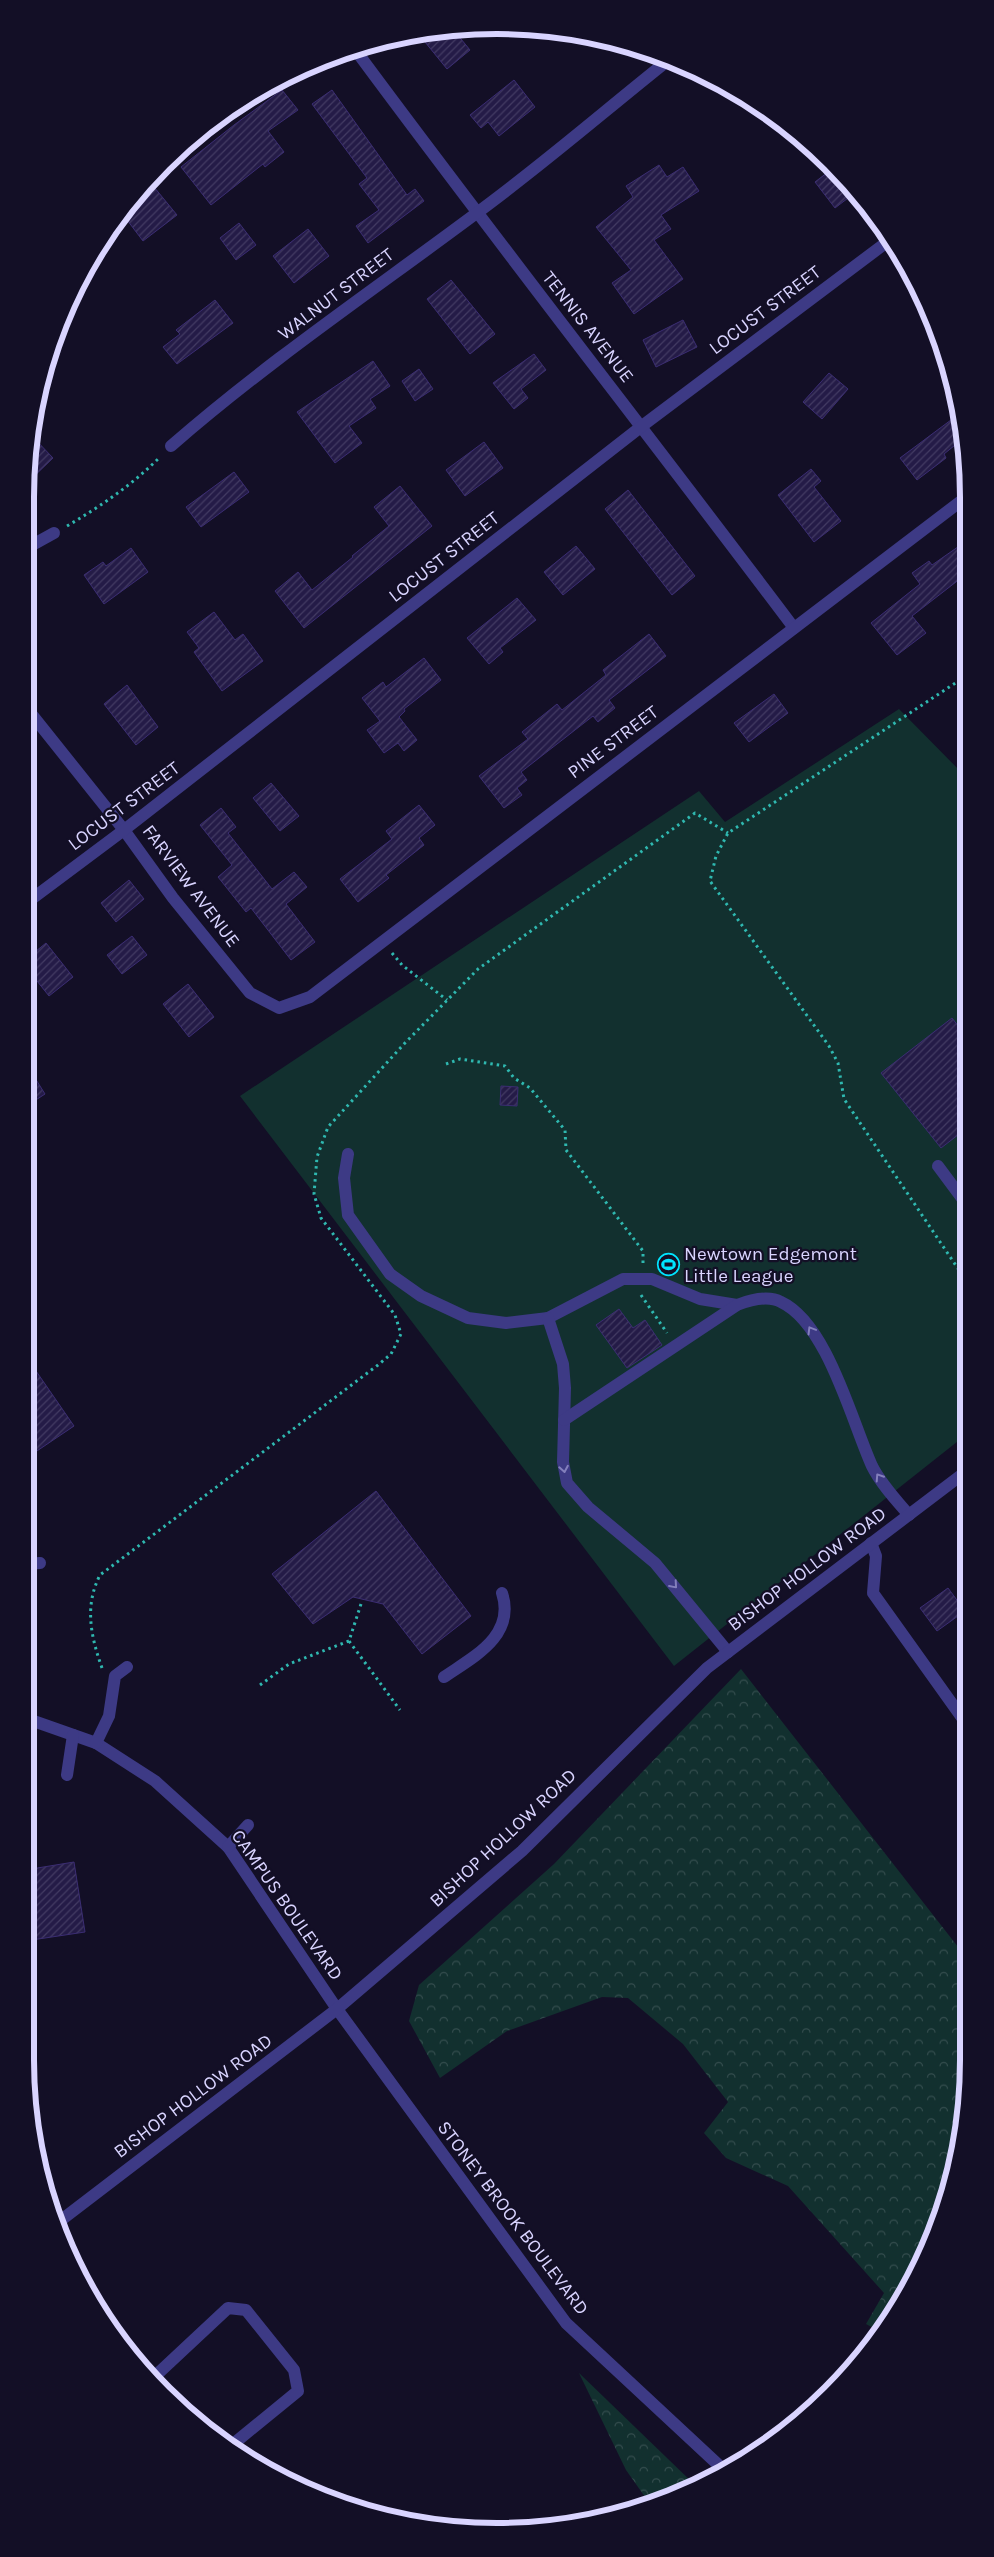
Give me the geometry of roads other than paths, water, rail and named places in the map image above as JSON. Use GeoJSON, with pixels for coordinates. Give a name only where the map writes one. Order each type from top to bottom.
{"type":"FeatureCollection","features":[{"type":"Feature","properties":{"kind":"street","name":"TENNIS AVENUE"},"geometry":{"type":"LineString","coordinates":[[359,55],[476,214],[642,426],[794,628]]}},
{"type":"Feature","properties":{"kind":"street","name":"WALNUT STREET"},"geometry":{"type":"LineString","coordinates":[[171,446],[198,422],[358,300],[476,214],[663,65]]}},
{"type":"Feature","properties":{"kind":"street","name":"LOCUST STREET"},"geometry":{"type":"LineString","coordinates":[[34,897],[124,830],[642,426],[884,244]]}},
{"type":"Feature","properties":{"kind":"street","name":"PINE STREET"},"geometry":{"type":"LineString","coordinates":[[279,1008],[310,997],[960,502]]}},
{"type":"Feature","properties":{"kind":"street"},"geometry":{"type":"LineString","coordinates":[[34,544],[54,533]]}},
{"type":"Feature","properties":{"kind":"street","name":"FARVIEW AVENUE"},"geometry":{"type":"LineString","coordinates":[[34,717],[124,830],[173,898],[250,993],[279,1008]]}},
{"type":"Feature","properties":{"kind":"street"},"geometry":{"type":"LineString","coordinates":[[348,1154],[344,1178],[348,1215],[390,1274],[421,1296],[468,1318],[506,1323],[548,1318],[623,1279],[652,1279],[700,1299],[737,1305]]}},
{"type":"Feature","properties":{"kind":"street"},"geometry":{"type":"LineString","coordinates":[[938,1166],[960,1196]]}},
{"type":"Feature","properties":{"kind":"street"},"geometry":{"type":"LineString","coordinates":[[564,1420],[737,1305],[756,1299],[781,1301],[803,1317],[831,1363],[873,1468],[887,1489],[909,1515]]}},
{"type":"Feature","properties":{"kind":"street"},"geometry":{"type":"LineString","coordinates":[[548,1318],[563,1364],[565,1388],[563,1462],[567,1483],[588,1507],[655,1563],[728,1652]]}},
{"type":"Feature","properties":{"kind":"street","name":"BISHOP HOLLOW ROAD"},"geometry":{"type":"LineString","coordinates":[[62,2219],[337,2009],[522,1851],[707,1668],[960,1476]]}},
{"type":"Feature","properties":{"kind":"street"},"geometry":{"type":"LineString","coordinates":[[871,1544],[876,1556],[872,1593],[960,1715]]}},
{"type":"Feature","properties":{"kind":"street"},"geometry":{"type":"LineString","coordinates":[[34,1563],[40,1563]]}},
{"type":"Feature","properties":{"kind":"street"},"geometry":{"type":"LineString","coordinates":[[444,1677],[493,1642],[504,1622],[502,1593]]}},
{"type":"Feature","properties":{"kind":"street"},"geometry":{"type":"LineString","coordinates":[[96,1743],[109,1716],[115,1676],[127,1667]]}},
{"type":"Feature","properties":{"kind":"street","name":"CAMPUS BOULEVARD"},"geometry":{"type":"LineString","coordinates":[[34,1721],[96,1743],[155,1781],[228,1847],[337,2009]]}},
{"type":"Feature","properties":{"kind":"street"},"geometry":{"type":"LineString","coordinates":[[67,1775],[74,1735]]}},
{"type":"Feature","properties":{"kind":"street"},"geometry":{"type":"LineString","coordinates":[[228,1847],[248,1825]]}},
{"type":"Feature","properties":{"kind":"street","name":"STONEY BROOK BOULEVARD"},"geometry":{"type":"LineString","coordinates":[[337,2009],[566,2324],[720,2466]]}},
{"type":"Feature","properties":{"kind":"street"},"geometry":{"type":"LineString","coordinates":[[157,2374],[228,2308],[246,2310],[294,2370],[298,2391],[236,2442]]}},
{"type":"Feature","properties":{"kind":"place","name":"Newtown Edgemont Little League"},"geometry":{"type":"Point","coordinates":[668,1265]}}]}
